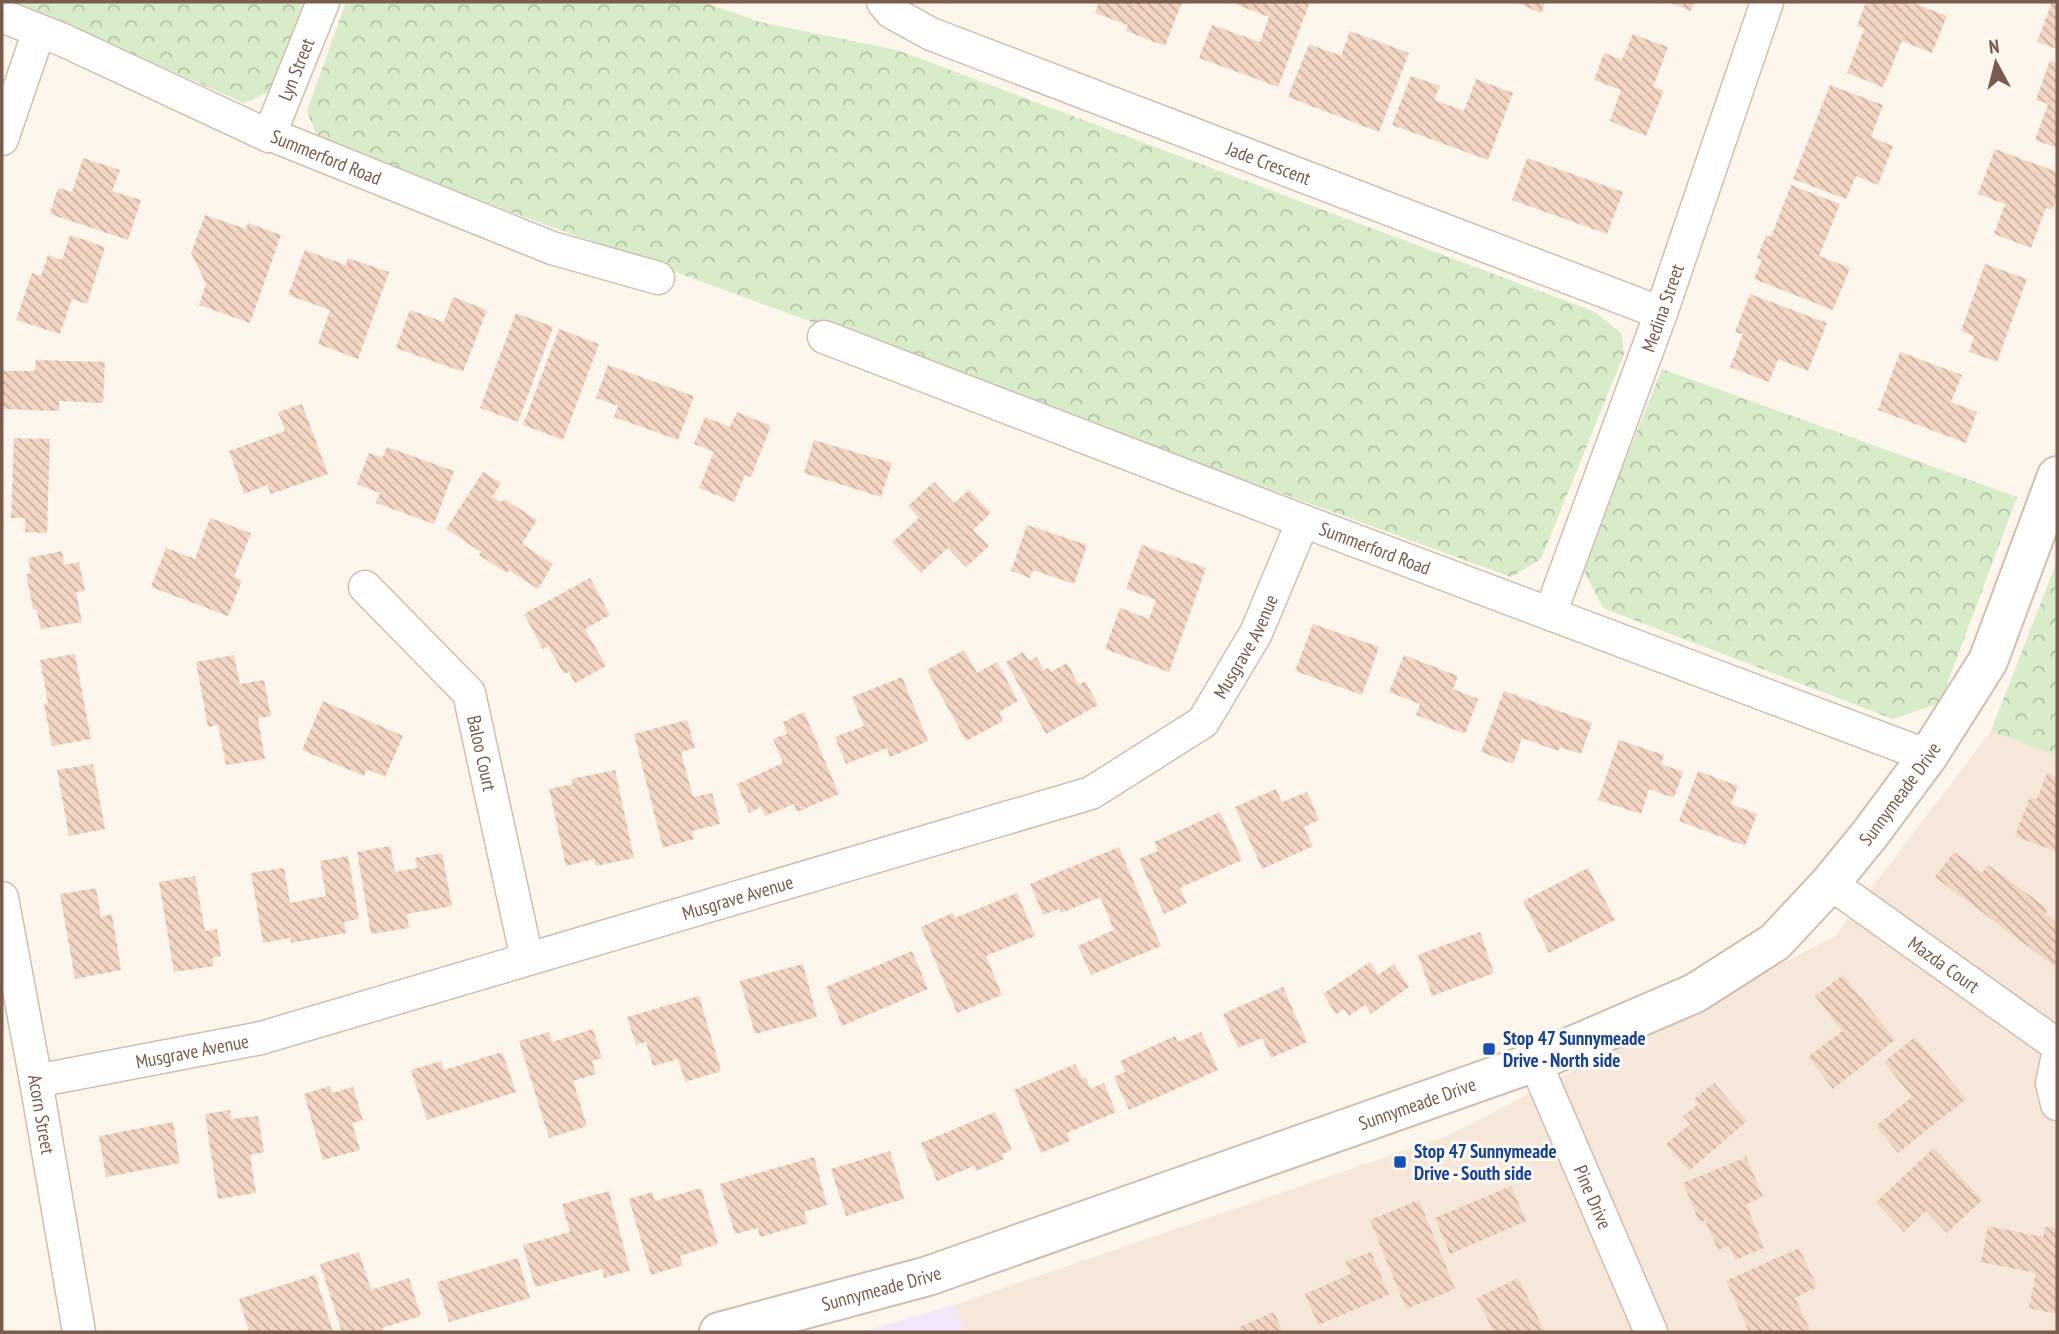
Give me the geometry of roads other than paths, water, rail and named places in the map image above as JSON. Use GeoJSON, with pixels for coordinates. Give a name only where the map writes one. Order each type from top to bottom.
{"type":"FeatureCollection","features":[{"type":"Feature","properties":{"kind":"street","name":"Lyn Street"},"geometry":{"type":"LineString","coordinates":[[269,136],[323,2]]}},
{"type":"Feature","properties":{"kind":"street","name":"Jade Crescent"},"geometry":{"type":"LineString","coordinates":[[883,2],[891,12],[931,34],[1661,313]]}},
{"type":"Feature","properties":{"kind":"street","name":"Medina Street"},"geometry":{"type":"LineString","coordinates":[[1550,614],[1661,313],[1767,2]]}},
{"type":"Feature","properties":{"kind":"street","name":"Summerford Road"},"geometry":{"type":"LineString","coordinates":[[2,16],[269,136],[552,248],[658,278]]}},
{"type":"Feature","properties":{"kind":"street"},"geometry":{"type":"LineString","coordinates":[[2,139],[39,31]]}},
{"type":"Feature","properties":{"kind":"street","name":"Summerford Road"},"geometry":{"type":"LineString","coordinates":[[824,337],[1928,756]]}},
{"type":"Feature","properties":{"kind":"street","name":"Sunnymeade Drive"},"geometry":{"type":"LineString","coordinates":[[719,1332],[929,1276],[1535,1062],[1695,993],[1775,942],[1830,883],[1870,834],[1928,756],[1988,661],[2057,476]]}},
{"type":"Feature","properties":{"kind":"street","name":"Musgrave Avenue"},"geometry":{"type":"LineString","coordinates":[[36,1081],[261,1038],[1091,793],[1203,722],[1256,633],[1303,521]]}},
{"type":"Feature","properties":{"kind":"street","name":"Baloo Court"},"geometry":{"type":"LineString","coordinates":[[365,587],[470,693],[527,959]]}},
{"type":"Feature","properties":{"kind":"street","name":"Mazda Court"},"geometry":{"type":"LineString","coordinates":[[1830,883],[2057,1045]]}},
{"type":"Feature","properties":{"kind":"street","name":"Acorn Street"},"geometry":{"type":"LineString","coordinates":[[2,898],[79,1332]]}},
{"type":"Feature","properties":{"kind":"street"},"geometry":{"type":"LineString","coordinates":[[2057,1060],[2052,1083],[2057,1104]]}},
{"type":"Feature","properties":{"kind":"street","name":"Pine Drive"},"geometry":{"type":"LineString","coordinates":[[1535,1062],[1651,1332]]}},
{"type":"Feature","properties":{"kind":"place","name":"Stop 47 Sunnymeade Drive - North side"},"geometry":{"type":"Point","coordinates":[1489,1049]}},
{"type":"Feature","properties":{"kind":"place","name":"Stop 47 Sunnymeade Drive - South side"},"geometry":{"type":"Point","coordinates":[1400,1162]}}]}
